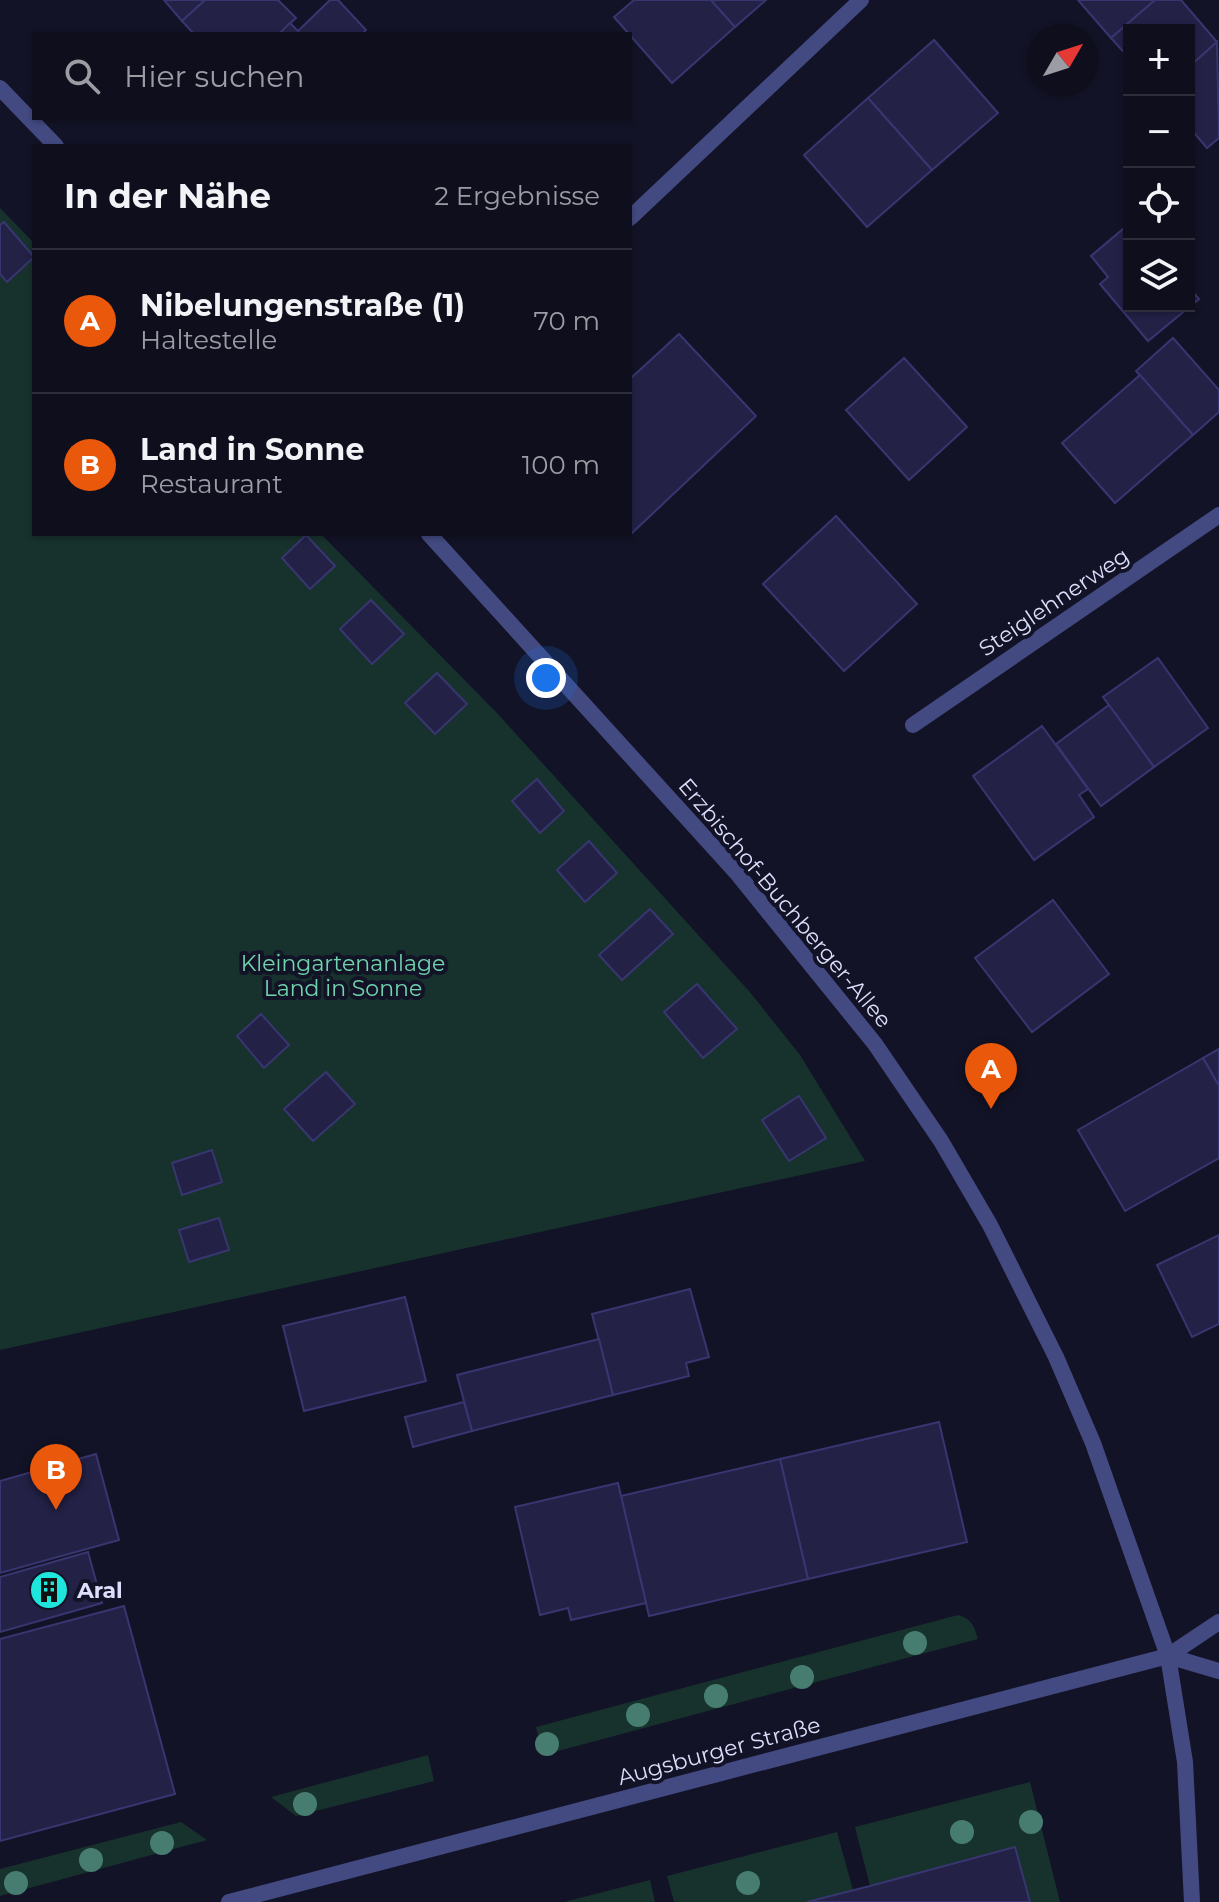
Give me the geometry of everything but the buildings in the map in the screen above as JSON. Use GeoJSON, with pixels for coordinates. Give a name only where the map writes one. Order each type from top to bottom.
{"type":"FeatureCollection","features":[{"type":"Feature","properties":{"kind":"street"},"geometry":{"type":"LineString","coordinates":[[632,216],[861,0]]}},
{"type":"Feature","properties":{"kind":"street"},"geometry":{"type":"LineString","coordinates":[[0,88],[54,144]]}},
{"type":"Feature","properties":{"kind":"street","name":"Steiglehnerweg"},"geometry":{"type":"LineString","coordinates":[[913,725],[1219,515]]}},
{"type":"Feature","properties":{"kind":"street","name":"Erzbischof-Buchberger-Allee"},"geometry":{"type":"LineString","coordinates":[[431,536],[736,872],[875,1044],[941,1141],[990,1225],[1056,1357],[1093,1443],[1168,1656],[1185,1762],[1192,1902]]}},
{"type":"Feature","properties":{"kind":"street"},"geometry":{"type":"LineString","coordinates":[[1168,1656],[1219,1622]]}},
{"type":"Feature","properties":{"kind":"street"},"geometry":{"type":"LineString","coordinates":[[1168,1656],[1219,1671]]}},
{"type":"Feature","properties":{"kind":"street","name":"Augsburger Straße"},"geometry":{"type":"LineString","coordinates":[[229,1902],[1168,1656]]}},
{"type":"Feature","properties":{"kind":"green space","name":"Kleingartenanlage Land in Sonne"},"geometry":{"type":"Polygon","coordinates":[[[0,208],[32,241],[32,536],[323,536],[497,713],[749,991],[800,1055],[865,1161],[0,1350],[0,208]]]}},
{"type":"Feature","properties":{"kind":"green space"},"geometry":{"type":"Polygon","coordinates":[[[958,1615],[972,1624],[978,1639],[543,1755],[536,1727],[958,1615]]]}},
{"type":"Feature","properties":{"kind":"green space"},"geometry":{"type":"Polygon","coordinates":[[[428,1755],[434,1781],[296,1816],[271,1797],[428,1755]]]}},
{"type":"Feature","properties":{"kind":"green space"},"geometry":{"type":"Polygon","coordinates":[[[1030,1782],[1060,1902],[1030,1902],[870,1886],[855,1827],[1030,1782]]]}},
{"type":"Feature","properties":{"kind":"green space"},"geometry":{"type":"Polygon","coordinates":[[[181,1822],[207,1840],[0,1896],[0,1869],[181,1822]]]}},
{"type":"Feature","properties":{"kind":"green space"},"geometry":{"type":"Polygon","coordinates":[[[837,1832],[853,1890],[807,1902],[674,1902],[667,1876],[837,1832]]]}},
{"type":"Feature","properties":{"kind":"green space"},"geometry":{"type":"Polygon","coordinates":[[[650,1880],[655,1902],[564,1902],[650,1880]]]}},
{"type":"Feature","properties":{"kind":"place","name":"Nibelungenstraße (1)"},"geometry":{"type":"Point","coordinates":[991,1109]}},
{"type":"Feature","properties":{"kind":"place","name":"Land in Sonne"},"geometry":{"type":"Point","coordinates":[56,1510]}},
{"type":"Feature","properties":{"kind":"place","name":"Aral"},"geometry":{"type":"Point","coordinates":[49,1590]}}]}
